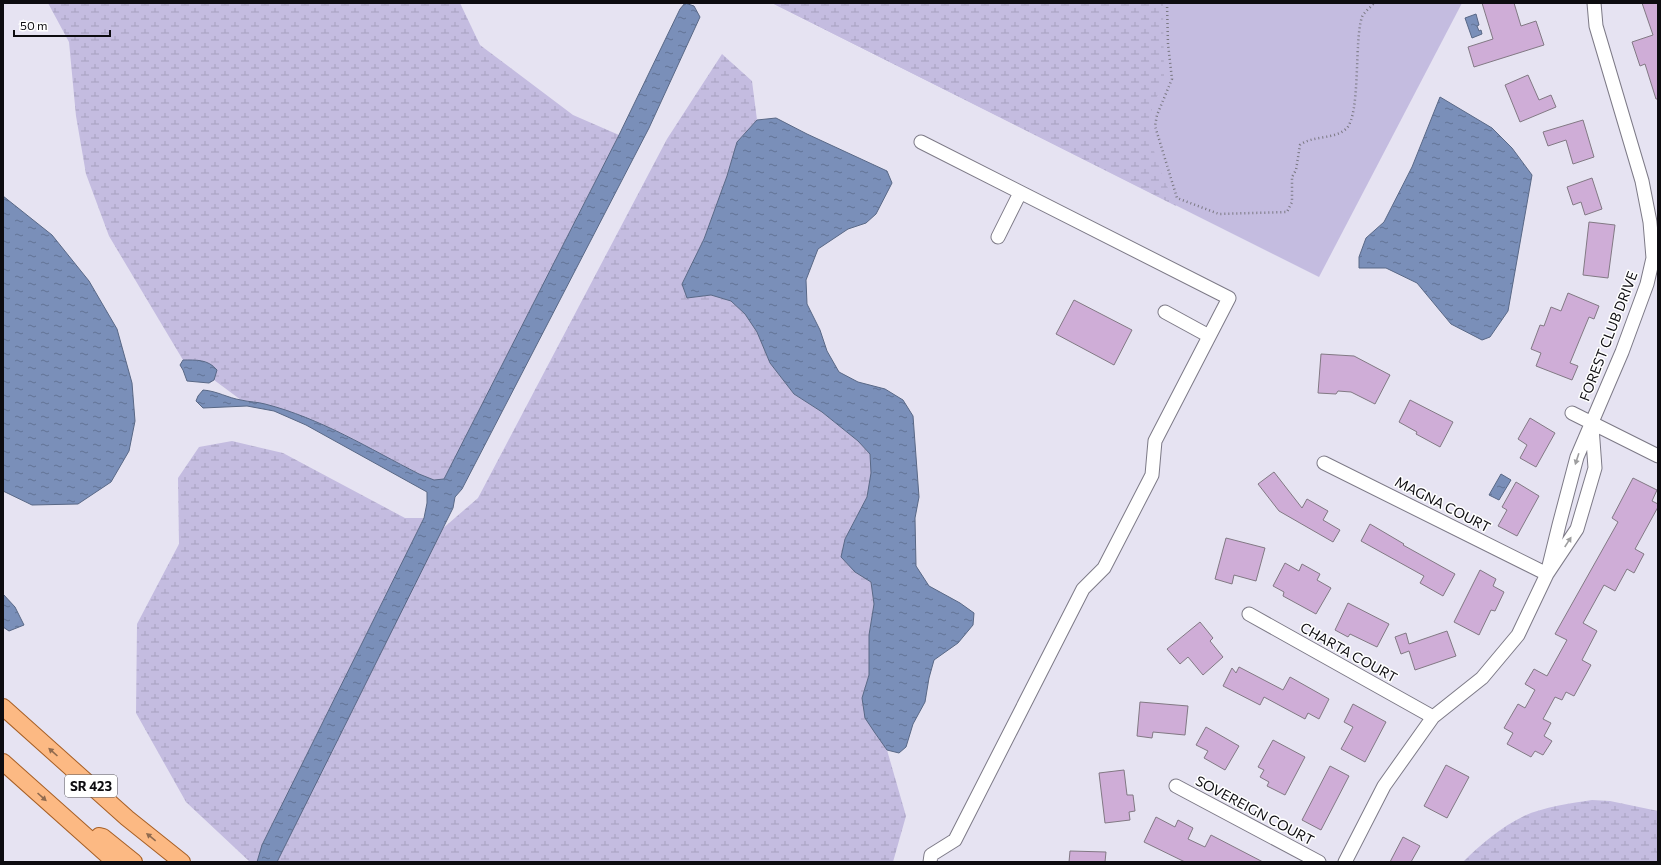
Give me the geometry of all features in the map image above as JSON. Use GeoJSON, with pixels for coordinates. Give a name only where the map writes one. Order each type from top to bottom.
{"type":"FeatureCollection","features":[{"type":"Feature","properties":{"kind":"main road","name":"SR 423"},"geometry":{"type":"LineString","coordinates":[[3,707],[127,818],[182,862]]}},
{"type":"Feature","properties":{"kind":"main road","name":"SR 423"},"geometry":{"type":"LineString","coordinates":[[3,762],[115,862]]}},
{"type":"Feature","properties":{"kind":"main road"},"geometry":{"type":"LineString","coordinates":[[76,828],[103,837],[134,862]]}},
{"type":"Feature","properties":{"kind":"street","name":"FOREST CLUB DRIVE"},"geometry":{"type":"LineString","coordinates":[[1547,574],[1558,525],[1577,457],[1632,324],[1647,284],[1653,258],[1650,222],[1642,182],[1596,26],[1594,3]]}},
{"type":"Feature","properties":{"kind":"street"},"geometry":{"type":"LineString","coordinates":[[921,142],[1229,298],[1156,441],[1152,475],[1104,568],[1083,589],[955,840],[931,855],[930,862]]}},
{"type":"Feature","properties":{"kind":"street"},"geometry":{"type":"LineString","coordinates":[[998,237],[1020,193]]}},
{"type":"Feature","properties":{"kind":"street"},"geometry":{"type":"LineString","coordinates":[[1165,312],[1209,336]]}},
{"type":"Feature","properties":{"kind":"street"},"geometry":{"type":"LineString","coordinates":[[1572,413],[1658,456]]}},
{"type":"Feature","properties":{"kind":"street","name":"FOREST CLUB DRIVE"},"geometry":{"type":"LineString","coordinates":[[1345,862],[1384,786],[1433,717],[1482,678],[1518,636],[1547,574],[1577,529],[1594,468],[1592,423]]}},
{"type":"Feature","properties":{"kind":"street","name":"MAGNA COURT"},"geometry":{"type":"LineString","coordinates":[[1324,463],[1547,574]]}},
{"type":"Feature","properties":{"kind":"street","name":"CHARTA COURT"},"geometry":{"type":"LineString","coordinates":[[1249,614],[1433,717]]}},
{"type":"Feature","properties":{"kind":"street","name":"SOVEREIGN COURT"},"geometry":{"type":"LineString","coordinates":[[1176,786],[1319,862]]}},
{"type":"Feature","properties":{"kind":"path"},"geometry":{"type":"LineString","coordinates":[[1167,3],[1168,44],[1172,79],[1157,115],[1155,126],[1177,198],[1219,214],[1287,212],[1292,202],[1292,177],[1296,170],[1300,145],[1306,141],[1338,134],[1347,128],[1354,110],[1359,40],[1363,16],[1374,3]]}},
{"type":"Feature","properties":{"kind":"green space"},"geometry":{"type":"Polygon","coordinates":[[[48,3],[460,3],[480,45],[573,115],[619,135],[444,479],[434,480],[419,474],[330,428],[297,414],[265,404],[241,400],[214,380],[216,370],[206,362],[183,360],[109,236],[86,174],[76,116],[69,42],[48,3]]]}},
{"type":"Feature","properties":{"kind":"green space"},"geometry":{"type":"Polygon","coordinates":[[[772,3],[1462,3],[1319,277],[772,3]]]}},
{"type":"Feature","properties":{"kind":"green space"},"geometry":{"type":"Polygon","coordinates":[[[772,3],[1163,3],[1164,76],[1161,88],[1153,105],[1148,124],[1152,145],[1162,175],[1176,206],[772,3]]]}},
{"type":"Feature","properties":{"kind":"green space"},"geometry":{"type":"Polygon","coordinates":[[[722,54],[752,81],[757,120],[737,142],[727,176],[704,239],[682,284],[687,298],[711,295],[731,301],[745,314],[757,332],[770,363],[794,394],[822,412],[858,441],[870,454],[872,473],[867,497],[845,539],[855,572],[871,582],[874,604],[869,635],[869,675],[862,698],[875,733],[887,750],[906,816],[893,862],[277,862],[441,530],[478,498],[667,139],[722,54]]]}},
{"type":"Feature","properties":{"kind":"green space"},"geometry":{"type":"Polygon","coordinates":[[[232,441],[283,453],[405,518],[424,518],[262,845],[257,862],[250,862],[186,802],[136,713],[137,624],[179,544],[178,478],[199,447],[232,441]]]}},
{"type":"Feature","properties":{"kind":"green space"},"geometry":{"type":"Polygon","coordinates":[[[1592,800],[1610,801],[1658,811],[1658,862],[1463,862],[1492,836],[1507,825],[1524,816],[1549,808],[1592,800]]]}},
{"type":"Feature","properties":{"kind":"water"},"geometry":{"type":"Polygon","coordinates":[[[685,3],[694,6],[700,17],[649,128],[462,489],[455,497],[453,508],[277,862],[257,862],[262,845],[424,518],[427,503],[427,492],[306,425],[274,411],[247,406],[203,408],[196,401],[198,396],[203,390],[236,399],[262,403],[285,410],[305,417],[344,435],[419,474],[434,480],[444,479],[619,135],[680,9],[685,3]]]}},
{"type":"Feature","properties":{"kind":"water"},"geometry":{"type":"Polygon","coordinates":[[[1476,14],[1479,25],[1477,26],[1479,31],[1481,30],[1482,34],[1472,38],[1465,18],[1476,14]]]}},
{"type":"Feature","properties":{"kind":"water"},"geometry":{"type":"Polygon","coordinates":[[[1440,97],[1492,128],[1512,148],[1532,175],[1508,311],[1490,337],[1482,340],[1451,324],[1417,283],[1386,268],[1359,268],[1359,257],[1366,238],[1384,222],[1412,167],[1440,97]]]}},
{"type":"Feature","properties":{"kind":"water"},"geometry":{"type":"Polygon","coordinates":[[[776,118],[887,171],[892,183],[876,214],[866,223],[848,229],[818,249],[806,280],[807,304],[820,330],[827,351],[839,372],[858,382],[885,389],[903,400],[913,416],[919,497],[915,518],[916,566],[929,586],[960,603],[974,613],[973,625],[958,643],[934,660],[925,702],[913,724],[906,747],[899,753],[887,750],[865,718],[862,698],[869,675],[869,635],[874,604],[871,582],[855,572],[841,557],[845,539],[867,497],[871,473],[870,454],[858,441],[822,412],[794,394],[770,363],[757,332],[745,314],[731,301],[711,295],[687,298],[682,284],[704,239],[727,176],[737,142],[757,120],[776,118]]]}},
{"type":"Feature","properties":{"kind":"water"},"geometry":{"type":"Polygon","coordinates":[[[3,196],[52,235],[89,281],[117,329],[132,383],[135,421],[129,451],[111,482],[78,504],[32,505],[3,491],[3,196]]]}},
{"type":"Feature","properties":{"kind":"water"},"geometry":{"type":"Polygon","coordinates":[[[183,360],[202,361],[210,364],[217,370],[214,380],[209,383],[187,381],[180,365],[183,360]]]}},
{"type":"Feature","properties":{"kind":"water"},"geometry":{"type":"Polygon","coordinates":[[[1501,474],[1511,480],[1499,500],[1489,495],[1501,474]]]}},
{"type":"Feature","properties":{"kind":"water"},"geometry":{"type":"Polygon","coordinates":[[[3,594],[15,607],[24,625],[9,631],[3,627],[3,594]]]}},
{"type":"Feature","properties":{"kind":"building"},"geometry":{"type":"Polygon","coordinates":[[[1482,3],[1514,3],[1521,26],[1536,21],[1544,45],[1474,67],[1468,47],[1493,39],[1482,3]]]}},
{"type":"Feature","properties":{"kind":"building"},"geometry":{"type":"Polygon","coordinates":[[[1642,3],[1658,3],[1658,99],[1656,99],[1645,64],[1640,66],[1632,42],[1653,35],[1642,3]]]}},
{"type":"Feature","properties":{"kind":"building"},"geometry":{"type":"Polygon","coordinates":[[[1528,75],[1539,100],[1551,95],[1556,107],[1520,122],[1505,85],[1528,75]]]}},
{"type":"Feature","properties":{"kind":"building"},"geometry":{"type":"Polygon","coordinates":[[[1583,120],[1594,157],[1573,164],[1566,140],[1548,146],[1543,132],[1583,120]]]}},
{"type":"Feature","properties":{"kind":"building"},"geometry":{"type":"Polygon","coordinates":[[[1592,178],[1602,209],[1585,215],[1581,202],[1573,205],[1567,187],[1592,178]]]}},
{"type":"Feature","properties":{"kind":"building"},"geometry":{"type":"Polygon","coordinates":[[[1589,222],[1615,225],[1608,278],[1583,275],[1589,222]]]}},
{"type":"Feature","properties":{"kind":"building"},"geometry":{"type":"Polygon","coordinates":[[[1568,293],[1599,306],[1594,319],[1589,317],[1570,363],[1578,366],[1572,380],[1536,366],[1541,353],[1531,349],[1540,325],[1544,326],[1551,307],[1561,311],[1568,293]]]}},
{"type":"Feature","properties":{"kind":"building"},"geometry":{"type":"Polygon","coordinates":[[[1074,300],[1132,330],[1114,365],[1056,334],[1074,300]]]}},
{"type":"Feature","properties":{"kind":"building"},"geometry":{"type":"Polygon","coordinates":[[[1321,354],[1354,356],[1390,375],[1375,404],[1351,392],[1338,391],[1336,394],[1318,393],[1321,354]]]}},
{"type":"Feature","properties":{"kind":"building"},"geometry":{"type":"Polygon","coordinates":[[[1410,400],[1453,422],[1440,447],[1416,434],[1417,432],[1399,422],[1410,400]]]}},
{"type":"Feature","properties":{"kind":"building"},"geometry":{"type":"Polygon","coordinates":[[[1530,418],[1555,433],[1536,467],[1520,458],[1527,445],[1518,439],[1530,418]]]}},
{"type":"Feature","properties":{"kind":"building"},"geometry":{"type":"Polygon","coordinates":[[[1274,472],[1302,508],[1307,499],[1328,511],[1323,520],[1340,530],[1333,542],[1279,511],[1258,484],[1274,472]]]}},
{"type":"Feature","properties":{"kind":"building"},"geometry":{"type":"Polygon","coordinates":[[[1633,478],[1657,490],[1652,501],[1658,504],[1658,507],[1635,549],[1644,554],[1634,573],[1627,569],[1615,591],[1604,585],[1583,623],[1597,631],[1582,660],[1591,665],[1574,696],[1566,692],[1562,700],[1555,697],[1543,719],[1551,723],[1544,736],[1552,741],[1543,755],[1535,751],[1531,757],[1507,744],[1513,733],[1504,728],[1518,704],[1525,708],[1535,690],[1525,684],[1534,669],[1547,676],[1567,640],[1555,634],[1618,522],[1612,518],[1633,478]]]}},
{"type":"Feature","properties":{"kind":"building"},"geometry":{"type":"Polygon","coordinates":[[[1516,482],[1539,496],[1517,536],[1498,526],[1507,510],[1502,507],[1516,482]]]}},
{"type":"Feature","properties":{"kind":"building"},"geometry":{"type":"Polygon","coordinates":[[[1370,524],[1404,544],[1403,545],[1455,574],[1443,596],[1420,583],[1424,576],[1361,541],[1370,524]]]}},
{"type":"Feature","properties":{"kind":"building"},"geometry":{"type":"Polygon","coordinates":[[[1226,538],[1265,548],[1256,581],[1234,575],[1232,584],[1215,579],[1226,538]]]}},
{"type":"Feature","properties":{"kind":"building"},"geometry":{"type":"Polygon","coordinates":[[[1285,563],[1299,571],[1302,564],[1320,574],[1317,580],[1331,588],[1316,614],[1283,596],[1284,592],[1273,586],[1285,563]]]}},
{"type":"Feature","properties":{"kind":"building"},"geometry":{"type":"Polygon","coordinates":[[[1480,570],[1496,579],[1493,586],[1504,592],[1495,611],[1491,610],[1479,635],[1454,622],[1480,570]]]}},
{"type":"Feature","properties":{"kind":"building"},"geometry":{"type":"Polygon","coordinates":[[[1348,603],[1389,624],[1377,647],[1350,634],[1348,637],[1335,630],[1348,603]]]}},
{"type":"Feature","properties":{"kind":"building"},"geometry":{"type":"Polygon","coordinates":[[[1200,622],[1213,638],[1210,641],[1223,657],[1203,675],[1188,657],[1180,664],[1167,649],[1200,622]]]}},
{"type":"Feature","properties":{"kind":"building"},"geometry":{"type":"Polygon","coordinates":[[[1447,631],[1456,656],[1415,670],[1409,651],[1401,654],[1395,637],[1406,633],[1409,644],[1447,631]]]}},
{"type":"Feature","properties":{"kind":"building"},"geometry":{"type":"Polygon","coordinates":[[[1239,667],[1283,690],[1290,677],[1329,699],[1319,719],[1308,713],[1305,719],[1264,697],[1260,705],[1223,686],[1232,668],[1236,673],[1239,667]]]}},
{"type":"Feature","properties":{"kind":"building"},"geometry":{"type":"Polygon","coordinates":[[[1140,702],[1188,706],[1185,735],[1153,732],[1152,738],[1137,736],[1140,702]]]}},
{"type":"Feature","properties":{"kind":"building"},"geometry":{"type":"Polygon","coordinates":[[[1353,704],[1386,722],[1365,762],[1341,749],[1353,727],[1344,722],[1353,704]]]}},
{"type":"Feature","properties":{"kind":"building"},"geometry":{"type":"Polygon","coordinates":[[[1206,727],[1239,746],[1225,770],[1204,758],[1208,751],[1196,745],[1206,727]]]}},
{"type":"Feature","properties":{"kind":"building"},"geometry":{"type":"Polygon","coordinates":[[[1273,740],[1305,757],[1285,795],[1267,786],[1269,782],[1260,777],[1264,770],[1258,767],[1273,740]]]}},
{"type":"Feature","properties":{"kind":"building"},"geometry":{"type":"Polygon","coordinates":[[[1446,765],[1469,777],[1447,818],[1424,806],[1446,765]]]}},
{"type":"Feature","properties":{"kind":"building"},"geometry":{"type":"Polygon","coordinates":[[[1330,766],[1349,776],[1321,830],[1302,820],[1330,766]]]}},
{"type":"Feature","properties":{"kind":"building"},"geometry":{"type":"Polygon","coordinates":[[[1124,770],[1127,795],[1133,795],[1135,811],[1129,812],[1130,820],[1105,823],[1099,773],[1124,770]]]}},
{"type":"Feature","properties":{"kind":"building"},"geometry":{"type":"Polygon","coordinates":[[[1156,817],[1175,827],[1178,820],[1193,828],[1188,839],[1205,847],[1211,835],[1263,862],[1185,862],[1144,842],[1156,817]]]}},
{"type":"Feature","properties":{"kind":"building"},"geometry":{"type":"Polygon","coordinates":[[[1403,837],[1420,846],[1411,862],[1390,862],[1403,837]]]}},
{"type":"Feature","properties":{"kind":"building"},"geometry":{"type":"Polygon","coordinates":[[[1070,851],[1106,852],[1105,862],[1069,862],[1070,851]]]}}]}
